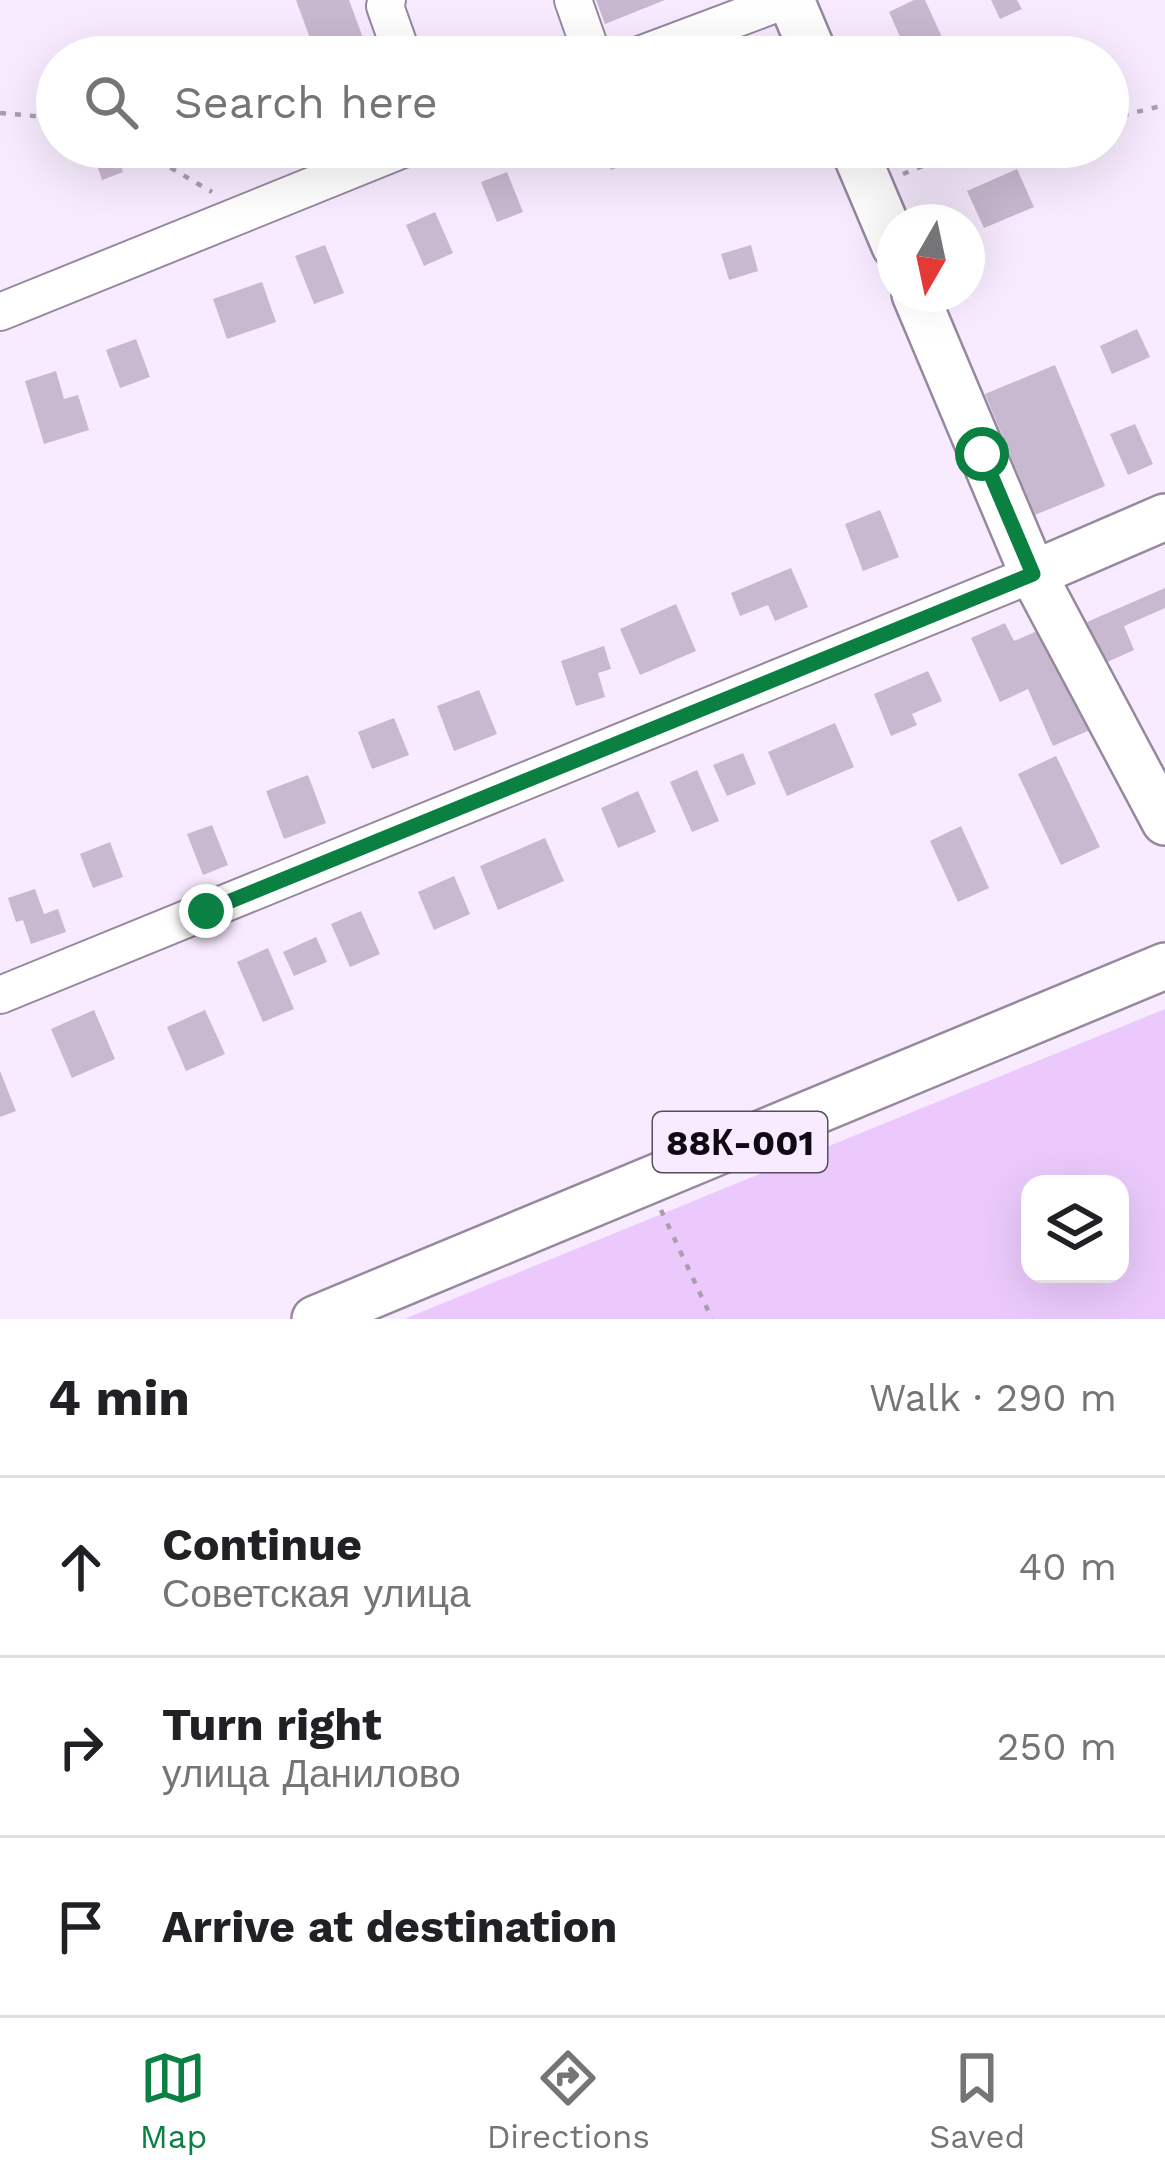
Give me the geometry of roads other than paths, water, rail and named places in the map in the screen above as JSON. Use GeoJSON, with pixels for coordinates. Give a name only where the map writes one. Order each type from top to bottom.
{"type":"FeatureCollection","features":[{"type":"Feature","properties":{"kind":"main road"},"geometry":{"type":"LineString","coordinates":[[789,0],[805,36]]}},
{"type":"Feature","properties":{"kind":"main road"},"geometry":{"type":"LineString","coordinates":[[862,168],[877,204]]}},
{"type":"Feature","properties":{"kind":"main road"},"geometry":{"type":"LineString","coordinates":[[923,312],[1033,574],[1165,821]]}},
{"type":"Feature","properties":{"kind":"main road"},"geometry":{"type":"LineString","coordinates":[[1033,574],[1165,517]]}},
{"type":"Feature","properties":{"kind":"main road","name":"88К-001"},"geometry":{"type":"LineString","coordinates":[[315,1319],[1165,966]]}},
{"type":"Feature","properties":{"kind":"street"},"geometry":{"type":"LineString","coordinates":[[387,0],[396,36]]}},
{"type":"Feature","properties":{"kind":"street"},"geometry":{"type":"LineString","coordinates":[[573,0],[586,36]]}},
{"type":"Feature","properties":{"kind":"street"},"geometry":{"type":"LineString","coordinates":[[691,36],[789,0]]}},
{"type":"Feature","properties":{"kind":"street"},"geometry":{"type":"LineString","coordinates":[[0,312],[357,168]]}},
{"type":"Feature","properties":{"kind":"street"},"geometry":{"type":"LineString","coordinates":[[0,995],[1033,574]]}}]}
